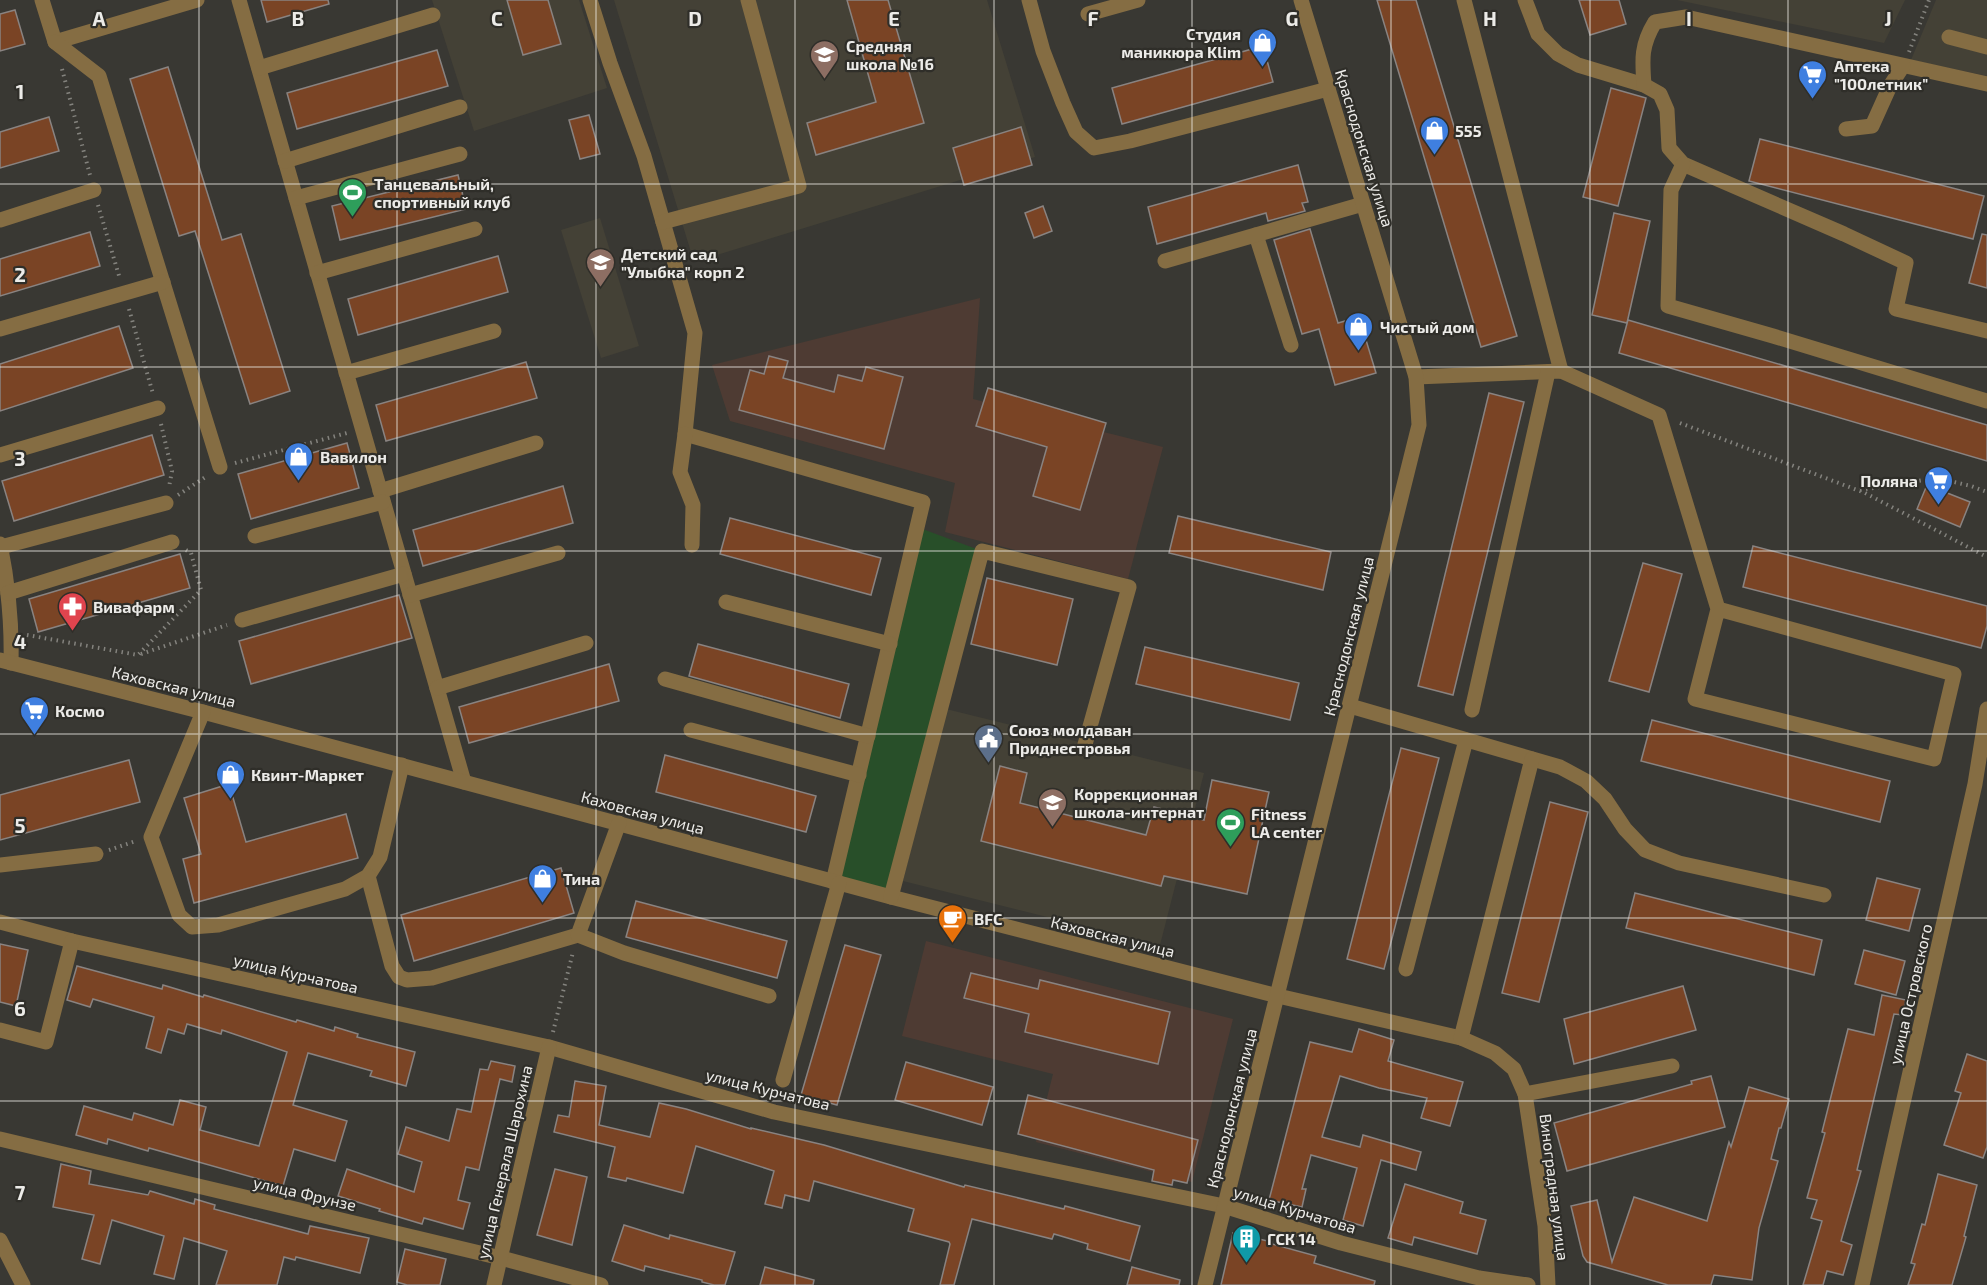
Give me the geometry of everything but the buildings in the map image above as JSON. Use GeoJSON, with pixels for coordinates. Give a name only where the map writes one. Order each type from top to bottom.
{"type":"FeatureCollection","features":[{"type":"Feature","properties":{"kind":"street"},"geometry":{"type":"LineString","coordinates":[[42,0],[55,42],[99,76],[220,467]]}},
{"type":"Feature","properties":{"kind":"street"},"geometry":{"type":"LineString","coordinates":[[55,42],[197,0]]}},
{"type":"Feature","properties":{"kind":"street"},"geometry":{"type":"LineString","coordinates":[[239,0],[464,782]]}},
{"type":"Feature","properties":{"kind":"street"},"geometry":{"type":"LineString","coordinates":[[590,0],[644,156],[694,333],[680,472],[693,504],[692,545]]}},
{"type":"Feature","properties":{"kind":"street"},"geometry":{"type":"LineString","coordinates":[[663,222],[799,186],[748,0]]}},
{"type":"Feature","properties":{"kind":"street"},"geometry":{"type":"LineString","coordinates":[[1029,0],[1043,51],[1063,103],[1076,132],[1094,148],[1130,141],[1328,89]]}},
{"type":"Feature","properties":{"kind":"street"},"geometry":{"type":"LineString","coordinates":[[1088,14],[1138,0]]}},
{"type":"Feature","properties":{"kind":"street","name":"Краснодонская улица"},"geometry":{"type":"LineString","coordinates":[[1205,1285],[1419,425],[1416,377],[1301,0]]}},
{"type":"Feature","properties":{"kind":"street"},"geometry":{"type":"LineString","coordinates":[[1464,0],[1555,371],[1472,710]]}},
{"type":"Feature","properties":{"kind":"street"},"geometry":{"type":"LineString","coordinates":[[1525,0],[1538,34],[1558,54],[1578,65],[1644,85],[1660,94],[1667,110],[1669,148],[1683,164],[1906,263],[1896,309],[1987,331]]}},
{"type":"Feature","properties":{"kind":"street"},"geometry":{"type":"LineString","coordinates":[[259,68],[433,15]]}},
{"type":"Feature","properties":{"kind":"street"},"geometry":{"type":"LineString","coordinates":[[1644,85],[1642,54],[1647,34],[1655,22],[1686,17],[1987,84]]}},
{"type":"Feature","properties":{"kind":"street"},"geometry":{"type":"LineString","coordinates":[[1949,37],[1987,47]]}},
{"type":"Feature","properties":{"kind":"street"},"geometry":{"type":"LineString","coordinates":[[1846,129],[1872,126],[1890,86],[1903,66]]}},
{"type":"Feature","properties":{"kind":"street"},"geometry":{"type":"LineString","coordinates":[[285,161],[460,107]]}},
{"type":"Feature","properties":{"kind":"street"},"geometry":{"type":"LineString","coordinates":[[296,198],[460,154]]}},
{"type":"Feature","properties":{"kind":"street"},"geometry":{"type":"LineString","coordinates":[[1683,164],[1671,190],[1668,306],[1987,401]]}},
{"type":"Feature","properties":{"kind":"street"},"geometry":{"type":"LineString","coordinates":[[0,220],[94,190]]}},
{"type":"Feature","properties":{"kind":"street"},"geometry":{"type":"LineString","coordinates":[[1165,261],[1363,204]]}},
{"type":"Feature","properties":{"kind":"street"},"geometry":{"type":"LineString","coordinates":[[317,273],[476,229]]}},
{"type":"Feature","properties":{"kind":"street"},"geometry":{"type":"LineString","coordinates":[[1257,235],[1291,345]]}},
{"type":"Feature","properties":{"kind":"street"},"geometry":{"type":"LineString","coordinates":[[0,329],[163,282]]}},
{"type":"Feature","properties":{"kind":"street"},"geometry":{"type":"LineString","coordinates":[[346,372],[494,331]]}},
{"type":"Feature","properties":{"kind":"street"},"geometry":{"type":"LineString","coordinates":[[1416,377],[1555,371],[1659,415],[1718,609],[1695,699],[1934,759],[1954,674],[1718,609]]}},
{"type":"Feature","properties":{"kind":"street"},"geometry":{"type":"LineString","coordinates":[[0,455],[158,408]]}},
{"type":"Feature","properties":{"kind":"street"},"geometry":{"type":"LineString","coordinates":[[684,434],[923,502],[836,883],[783,1080]]}},
{"type":"Feature","properties":{"kind":"street"},"geometry":{"type":"LineString","coordinates":[[255,536],[382,496],[536,443]]}},
{"type":"Feature","properties":{"kind":"street"},"geometry":{"type":"LineString","coordinates":[[6,662],[12,632],[1,553],[166,503]]}},
{"type":"Feature","properties":{"kind":"street"},"geometry":{"type":"LineString","coordinates":[[8,593],[172,542]]}},
{"type":"Feature","properties":{"kind":"street"},"geometry":{"type":"LineString","coordinates":[[891,897],[982,551],[1129,587],[1084,748]]}},
{"type":"Feature","properties":{"kind":"street"},"geometry":{"type":"LineString","coordinates":[[410,595],[558,553]]}},
{"type":"Feature","properties":{"kind":"street"},"geometry":{"type":"LineString","coordinates":[[242,620],[404,574]]}},
{"type":"Feature","properties":{"kind":"street"},"geometry":{"type":"LineString","coordinates":[[726,602],[890,644]]}},
{"type":"Feature","properties":{"kind":"street"},"geometry":{"type":"LineString","coordinates":[[437,688],[586,643]]}},
{"type":"Feature","properties":{"kind":"street","name":"Каховская улица"},"geometry":{"type":"LineString","coordinates":[[6,662],[402,765],[836,883],[1278,996],[1461,1038]]}},
{"type":"Feature","properties":{"kind":"street"},"geometry":{"type":"LineString","coordinates":[[665,679],[868,736]]}},
{"type":"Feature","properties":{"kind":"street"},"geometry":{"type":"LineString","coordinates":[[1350,706],[1560,767],[1586,781],[1605,799],[1625,829],[1645,849],[1678,863],[1824,895]]}},
{"type":"Feature","properties":{"kind":"street","name":"улица Островского"},"geometry":{"type":"LineString","coordinates":[[1863,1285],[1975,784],[1987,709]]}},
{"type":"Feature","properties":{"kind":"street"},"geometry":{"type":"LineString","coordinates":[[202,712],[152,837],[179,915],[192,927],[218,925],[345,889],[368,876],[380,857],[402,765]]}},
{"type":"Feature","properties":{"kind":"street"},"geometry":{"type":"LineString","coordinates":[[691,730],[859,776]]}},
{"type":"Feature","properties":{"kind":"street"},"geometry":{"type":"LineString","coordinates":[[1406,969],[1466,740]]}},
{"type":"Feature","properties":{"kind":"street"},"geometry":{"type":"LineString","coordinates":[[1461,1038],[1532,759]]}},
{"type":"Feature","properties":{"kind":"street"},"geometry":{"type":"LineString","coordinates":[[578,935],[619,824]]}},
{"type":"Feature","properties":{"kind":"street"},"geometry":{"type":"LineString","coordinates":[[0,865],[96,854]]}},
{"type":"Feature","properties":{"kind":"street"},"geometry":{"type":"LineString","coordinates":[[368,876],[392,966],[399,977],[407,980],[432,978],[578,935],[624,953],[769,996]]}},
{"type":"Feature","properties":{"kind":"street","name":"улица Курчатова"},"geometry":{"type":"LineString","coordinates":[[0,922],[72,941],[549,1047],[774,1112],[1224,1206],[1341,1243],[1479,1278],[1528,1285]]}},
{"type":"Feature","properties":{"kind":"street"},"geometry":{"type":"LineString","coordinates":[[0,1030],[46,1042],[72,941]]}},
{"type":"Feature","properties":{"kind":"street","name":"Виноградная улица"},"geometry":{"type":"LineString","coordinates":[[1461,1038],[1496,1053],[1514,1069],[1525,1094],[1545,1226],[1548,1285]]}},
{"type":"Feature","properties":{"kind":"street","name":"улица Генерала Шарохина"},"geometry":{"type":"LineString","coordinates":[[494,1285],[549,1047]]}},
{"type":"Feature","properties":{"kind":"street"},"geometry":{"type":"LineString","coordinates":[[1525,1094],[1672,1066]]}},
{"type":"Feature","properties":{"kind":"street","name":"улица Фрунзе"},"geometry":{"type":"LineString","coordinates":[[0,1139],[501,1258],[601,1285]]}},
{"type":"Feature","properties":{"kind":"street"},"geometry":{"type":"LineString","coordinates":[[0,1240],[23,1285]]}},
{"type":"Feature","properties":{"kind":"path"},"geometry":{"type":"LineString","coordinates":[[1903,66],[1929,0]]}},
{"type":"Feature","properties":{"kind":"path"},"geometry":{"type":"LineString","coordinates":[[55,42],[94,190],[158,408],[172,471],[166,503]]}},
{"type":"Feature","properties":{"kind":"path"},"geometry":{"type":"LineString","coordinates":[[1659,415],[1859,490],[1987,557]]}},
{"type":"Feature","properties":{"kind":"path"},"geometry":{"type":"LineString","coordinates":[[166,503],[220,467],[362,429]]}},
{"type":"Feature","properties":{"kind":"path"},"geometry":{"type":"LineString","coordinates":[[1859,490],[1937,478],[1987,492]]}},
{"type":"Feature","properties":{"kind":"path"},"geometry":{"type":"LineString","coordinates":[[138,655],[201,590],[191,553],[172,542]]}},
{"type":"Feature","properties":{"kind":"path"},"geometry":{"type":"LineString","coordinates":[[12,632],[138,655],[242,620]]}},
{"type":"Feature","properties":{"kind":"path"},"geometry":{"type":"LineString","coordinates":[[96,854],[152,837]]}},
{"type":"Feature","properties":{"kind":"path"},"geometry":{"type":"LineString","coordinates":[[549,1047],[578,935]]}},
{"type":"Feature","properties":{"kind":"shaded area"},"geometry":{"type":"Polygon","coordinates":[[[432,0],[579,0],[607,88],[474,131],[432,0]]]}},
{"type":"Feature","properties":{"kind":"shaded area","name":"Средняя школа №16"},"geometry":{"type":"Polygon","coordinates":[[[614,0],[987,0],[1035,157],[694,262],[614,0]]]}},
{"type":"Feature","properties":{"kind":"shaded area"},"geometry":{"type":"Polygon","coordinates":[[[1677,0],[1905,0],[1884,43],[1677,0]]]}},
{"type":"Feature","properties":{"kind":"shaded area"},"geometry":{"type":"Polygon","coordinates":[[[1936,0],[1987,0],[1987,76],[1911,60],[1936,0]]]}},
{"type":"Feature","properties":{"kind":"shaded area","name":"Детский сад \"Улыбка\" корп 2"},"geometry":{"type":"Polygon","coordinates":[[[600,218],[639,346],[601,358],[561,230],[600,218]]]}},
{"type":"Feature","properties":{"kind":"shaded area"},"geometry":{"type":"Polygon","coordinates":[[[980,298],[973,399],[1163,447],[1128,579],[945,532],[955,483],[730,421],[712,365],[980,298]]]}},
{"type":"Feature","properties":{"kind":"shaded area","name":"Коррекционная школа-интернат"},"geometry":{"type":"Polygon","coordinates":[[[946,709],[1204,773],[1160,945],[903,881],[946,709]]]}},
{"type":"Feature","properties":{"kind":"shaded area"},"geometry":{"type":"Polygon","coordinates":[[[926,941],[1233,1019],[1192,1182],[1036,1142],[1053,1074],[902,1036],[926,941]]]}},
{"type":"Feature","properties":{"kind":"green space"},"geometry":{"type":"Polygon","coordinates":[[[917,527],[982,551],[891,897],[833,882],[917,527]]]}},
{"type":"Feature","properties":{"kind":"place","name":"Студия маникюра Klim"},"geometry":{"type":"Point","coordinates":[1262,68]}},
{"type":"Feature","properties":{"kind":"place","name":"Средняя школа №16"},"geometry":{"type":"Point","coordinates":[825,80]}},
{"type":"Feature","properties":{"kind":"place","name":"Аптека \"100летник\""},"geometry":{"type":"Point","coordinates":[1813,100]}},
{"type":"Feature","properties":{"kind":"place","name":"555"},"geometry":{"type":"Point","coordinates":[1434,156]}},
{"type":"Feature","properties":{"kind":"place","name":"Танцевальный, спортивный клуб"},"geometry":{"type":"Point","coordinates":[353,218]}},
{"type":"Feature","properties":{"kind":"place","name":"Детский сад \"Улыбка\" корп 2"},"geometry":{"type":"Point","coordinates":[600,288]}},
{"type":"Feature","properties":{"kind":"place","name":"Чистый дом"},"geometry":{"type":"Point","coordinates":[1359,352]}},
{"type":"Feature","properties":{"kind":"place","name":"Вавилон"},"geometry":{"type":"Point","coordinates":[299,482]}},
{"type":"Feature","properties":{"kind":"place","name":"Поляна"},"geometry":{"type":"Point","coordinates":[1939,506]}},
{"type":"Feature","properties":{"kind":"place","name":"Вивафарм"},"geometry":{"type":"Point","coordinates":[72,632]}},
{"type":"Feature","properties":{"kind":"place","name":"Космо"},"geometry":{"type":"Point","coordinates":[34,736]}},
{"type":"Feature","properties":{"kind":"place","name":"Союз молдаван Приднестровья"},"geometry":{"type":"Point","coordinates":[988,764]}},
{"type":"Feature","properties":{"kind":"place","name":"Квинт-Маркет"},"geometry":{"type":"Point","coordinates":[230,800]}},
{"type":"Feature","properties":{"kind":"place","name":"Коррекционная школа-интернат"},"geometry":{"type":"Point","coordinates":[1053,828]}},
{"type":"Feature","properties":{"kind":"place","name":"Fitness LA center"},"geometry":{"type":"Point","coordinates":[1230,848]}},
{"type":"Feature","properties":{"kind":"place","name":"Тина"},"geometry":{"type":"Point","coordinates":[542,904]}},
{"type":"Feature","properties":{"kind":"place","name":"BFC"},"geometry":{"type":"Point","coordinates":[953,944]}},
{"type":"Feature","properties":{"kind":"place","name":"ГСК 14"},"geometry":{"type":"Point","coordinates":[1246,1264]}}]}
